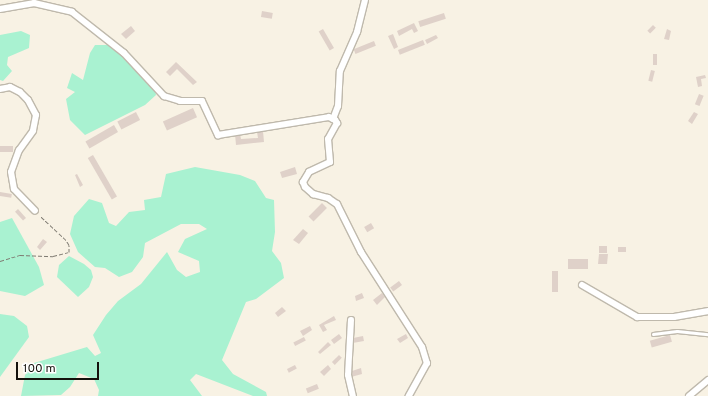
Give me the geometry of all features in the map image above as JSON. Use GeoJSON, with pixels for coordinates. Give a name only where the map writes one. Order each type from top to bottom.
{"type":"FeatureCollection","features":[{"type":"Feature","properties":{"kind":"street"},"geometry":{"type":"LineString","coordinates":[[333,119],[338,106],[340,71],[357,32],[365,0]]}},
{"type":"Feature","properties":{"kind":"street"},"geometry":{"type":"LineString","coordinates":[[0,9],[34,3],[72,12],[124,53],[164,96],[180,101],[202,101],[218,135],[333,119]]}},
{"type":"Feature","properties":{"kind":"street"},"geometry":{"type":"LineString","coordinates":[[0,89],[10,87],[20,92],[28,100],[36,115],[33,131],[19,150],[11,172],[14,189],[36,211]]}},
{"type":"Feature","properties":{"kind":"street"},"geometry":{"type":"LineString","coordinates":[[333,119],[337,123],[328,139],[330,162],[309,172],[303,182],[305,187],[313,194],[328,198],[336,204],[361,252],[422,346],[427,363],[409,396]]}},
{"type":"Feature","properties":{"kind":"street"},"geometry":{"type":"LineString","coordinates":[[582,285],[637,317],[674,316],[708,311]]}},
{"type":"Feature","properties":{"kind":"street"},"geometry":{"type":"LineString","coordinates":[[352,320],[348,375],[353,396]]}},
{"type":"Feature","properties":{"kind":"street"},"geometry":{"type":"LineString","coordinates":[[689,396],[708,380]]}},
{"type":"Feature","properties":{"kind":"lane"},"geometry":{"type":"LineString","coordinates":[[653,334],[676,331],[708,334]]}},
{"type":"Feature","properties":{"kind":"path"},"geometry":{"type":"LineString","coordinates":[[0,261],[20,255],[53,256],[69,252],[69,245],[66,240],[36,211]]}},
{"type":"Feature","properties":{"kind":"green space"},"geometry":{"type":"Polygon","coordinates":[[[21,31],[30,35],[29,48],[8,57],[7,65],[12,71],[3,81],[0,80],[0,35],[21,31]]]}},
{"type":"Feature","properties":{"kind":"green space"},"geometry":{"type":"Polygon","coordinates":[[[95,45],[108,45],[117,49],[155,90],[156,95],[145,105],[85,135],[70,120],[66,99],[75,92],[67,88],[72,73],[83,80],[90,53],[95,45]]]}},
{"type":"Feature","properties":{"kind":"green space"},"geometry":{"type":"Polygon","coordinates":[[[195,167],[240,175],[255,181],[266,198],[274,200],[275,232],[272,251],[281,263],[284,278],[256,299],[246,302],[222,360],[233,374],[266,392],[267,396],[253,396],[196,374],[190,380],[202,396],[98,396],[99,390],[94,379],[79,373],[70,387],[61,395],[21,396],[25,375],[34,363],[87,347],[95,356],[101,353],[93,335],[106,315],[118,301],[141,284],[167,252],[177,270],[186,277],[200,272],[199,261],[178,252],[185,239],[207,229],[199,224],[181,224],[145,243],[143,257],[132,272],[119,277],[105,268],[95,267],[78,252],[70,234],[74,216],[89,199],[102,203],[109,223],[116,226],[129,212],[145,210],[144,200],[161,197],[166,174],[195,167]]]}},
{"type":"Feature","properties":{"kind":"green space"},"geometry":{"type":"Polygon","coordinates":[[[12,218],[39,267],[44,285],[25,296],[0,291],[0,222],[12,218]]]}},
{"type":"Feature","properties":{"kind":"green space"},"geometry":{"type":"Polygon","coordinates":[[[69,256],[84,264],[91,270],[93,277],[89,287],[78,297],[57,277],[59,265],[69,256]]]}},
{"type":"Feature","properties":{"kind":"green space"},"geometry":{"type":"Polygon","coordinates":[[[0,314],[14,316],[27,326],[29,337],[0,377],[0,314]]]}},
{"type":"Feature","properties":{"kind":"building"},"geometry":{"type":"Polygon","coordinates":[[[262,11],[273,13],[272,19],[261,17],[262,11]]]}},
{"type":"Feature","properties":{"kind":"building"},"geometry":{"type":"Polygon","coordinates":[[[444,13],[446,19],[420,27],[418,21],[444,13]]]}},
{"type":"Feature","properties":{"kind":"building"},"geometry":{"type":"Polygon","coordinates":[[[414,23],[418,31],[414,33],[412,29],[399,36],[397,31],[414,23]]]}},
{"type":"Feature","properties":{"kind":"building"},"geometry":{"type":"Polygon","coordinates":[[[653,25],[656,28],[650,33],[647,31],[653,25]]]}},
{"type":"Feature","properties":{"kind":"building"},"geometry":{"type":"Polygon","coordinates":[[[131,26],[135,31],[126,39],[121,34],[131,26]]]}},
{"type":"Feature","properties":{"kind":"building"},"geometry":{"type":"Polygon","coordinates":[[[323,29],[334,48],[330,51],[319,32],[323,29]]]}},
{"type":"Feature","properties":{"kind":"building"},"geometry":{"type":"Polygon","coordinates":[[[667,29],[671,31],[669,40],[664,39],[667,29]]]}},
{"type":"Feature","properties":{"kind":"building"},"geometry":{"type":"Polygon","coordinates":[[[393,34],[398,47],[394,49],[388,36],[393,34]]]}},
{"type":"Feature","properties":{"kind":"building"},"geometry":{"type":"Polygon","coordinates":[[[436,35],[438,38],[427,44],[425,40],[436,35]]]}},
{"type":"Feature","properties":{"kind":"building"},"geometry":{"type":"Polygon","coordinates":[[[423,40],[425,45],[400,55],[398,50],[423,40]]]}},
{"type":"Feature","properties":{"kind":"building"},"geometry":{"type":"Polygon","coordinates":[[[374,41],[376,46],[355,54],[354,49],[374,41]]]}},
{"type":"Feature","properties":{"kind":"building"},"geometry":{"type":"Polygon","coordinates":[[[653,54],[657,54],[657,65],[653,65],[653,54]]]}},
{"type":"Feature","properties":{"kind":"building"},"geometry":{"type":"Polygon","coordinates":[[[176,62],[197,82],[193,85],[177,69],[170,76],[166,72],[176,62]]]}},
{"type":"Feature","properties":{"kind":"building"},"geometry":{"type":"Polygon","coordinates":[[[651,70],[655,71],[652,82],[648,81],[651,70]]]}},
{"type":"Feature","properties":{"kind":"building"},"geometry":{"type":"Polygon","coordinates":[[[705,75],[706,78],[701,79],[702,86],[698,87],[696,77],[705,75]]]}},
{"type":"Feature","properties":{"kind":"building"},"geometry":{"type":"Polygon","coordinates":[[[699,94],[704,96],[700,106],[695,104],[699,94]]]}},
{"type":"Feature","properties":{"kind":"building"},"geometry":{"type":"Polygon","coordinates":[[[193,108],[197,117],[167,131],[163,121],[193,108]]]}},
{"type":"Feature","properties":{"kind":"building"},"geometry":{"type":"Polygon","coordinates":[[[136,112],[140,120],[121,130],[117,122],[136,112]]]}},
{"type":"Feature","properties":{"kind":"building"},"geometry":{"type":"Polygon","coordinates":[[[694,112],[698,114],[692,124],[688,121],[694,112]]]}},
{"type":"Feature","properties":{"kind":"building"},"geometry":{"type":"Polygon","coordinates":[[[114,125],[118,132],[89,148],[85,142],[114,125]]]}},
{"type":"Feature","properties":{"kind":"building"},"geometry":{"type":"Polygon","coordinates":[[[263,131],[264,142],[236,145],[235,134],[240,134],[241,139],[258,138],[257,132],[263,131]]]}},
{"type":"Feature","properties":{"kind":"building"},"geometry":{"type":"Polygon","coordinates":[[[0,146],[13,146],[13,152],[0,152],[0,146]]]}},
{"type":"Feature","properties":{"kind":"building"},"geometry":{"type":"Polygon","coordinates":[[[93,155],[117,197],[112,200],[88,158],[93,155]]]}},
{"type":"Feature","properties":{"kind":"building"},"geometry":{"type":"Polygon","coordinates":[[[295,167],[297,174],[282,178],[280,172],[295,167]]]}},
{"type":"Feature","properties":{"kind":"building"},"geometry":{"type":"Polygon","coordinates":[[[77,174],[83,185],[80,187],[75,175],[77,174]]]}},
{"type":"Feature","properties":{"kind":"building"},"geometry":{"type":"Polygon","coordinates":[[[0,192],[12,194],[11,198],[0,196],[0,192]]]}},
{"type":"Feature","properties":{"kind":"building"},"geometry":{"type":"Polygon","coordinates":[[[322,203],[327,208],[314,221],[309,216],[322,203]]]}},
{"type":"Feature","properties":{"kind":"building"},"geometry":{"type":"Polygon","coordinates":[[[18,209],[26,218],[23,221],[15,212],[18,209]]]}},
{"type":"Feature","properties":{"kind":"building"},"geometry":{"type":"Polygon","coordinates":[[[371,223],[374,228],[367,232],[364,227],[371,223]]]}},
{"type":"Feature","properties":{"kind":"building"},"geometry":{"type":"Polygon","coordinates":[[[303,229],[308,233],[299,244],[293,240],[303,229]]]}},
{"type":"Feature","properties":{"kind":"building"},"geometry":{"type":"Polygon","coordinates":[[[43,239],[47,242],[40,250],[37,247],[43,239]]]}},
{"type":"Feature","properties":{"kind":"building"},"geometry":{"type":"Polygon","coordinates":[[[599,246],[607,246],[607,253],[599,253],[599,246]]]}},
{"type":"Feature","properties":{"kind":"building"},"geometry":{"type":"Polygon","coordinates":[[[618,247],[626,247],[626,252],[618,252],[618,247]]]}},
{"type":"Feature","properties":{"kind":"building"},"geometry":{"type":"Polygon","coordinates":[[[599,254],[608,254],[607,264],[598,264],[599,254]]]}},
{"type":"Feature","properties":{"kind":"building"},"geometry":{"type":"Polygon","coordinates":[[[568,259],[588,259],[588,269],[568,269],[568,259]]]}},
{"type":"Feature","properties":{"kind":"building"},"geometry":{"type":"Polygon","coordinates":[[[552,271],[558,271],[558,292],[552,292],[552,271]]]}},
{"type":"Feature","properties":{"kind":"building"},"geometry":{"type":"Polygon","coordinates":[[[399,281],[402,285],[393,292],[390,288],[399,281]]]}},
{"type":"Feature","properties":{"kind":"building"},"geometry":{"type":"Polygon","coordinates":[[[362,293],[364,298],[356,301],[355,296],[362,293]]]}},
{"type":"Feature","properties":{"kind":"building"},"geometry":{"type":"Polygon","coordinates":[[[382,293],[385,297],[377,305],[373,300],[382,293]]]}},
{"type":"Feature","properties":{"kind":"building"},"geometry":{"type":"Polygon","coordinates":[[[282,307],[286,311],[278,317],[275,313],[282,307]]]}},
{"type":"Feature","properties":{"kind":"building"},"geometry":{"type":"Polygon","coordinates":[[[334,316],[336,320],[324,325],[327,330],[323,332],[319,325],[334,316]]]}},
{"type":"Feature","properties":{"kind":"building"},"geometry":{"type":"Polygon","coordinates":[[[310,326],[312,330],[303,336],[300,331],[310,326]]]}},
{"type":"Feature","properties":{"kind":"building"},"geometry":{"type":"Polygon","coordinates":[[[339,334],[342,338],[334,344],[331,340],[339,334]]]}},
{"type":"Feature","properties":{"kind":"building"},"geometry":{"type":"Polygon","coordinates":[[[406,334],[408,338],[400,343],[397,339],[406,334]]]}},
{"type":"Feature","properties":{"kind":"building"},"geometry":{"type":"Polygon","coordinates":[[[670,335],[672,342],[652,348],[650,341],[670,335]]]}},
{"type":"Feature","properties":{"kind":"building"},"geometry":{"type":"Polygon","coordinates":[[[363,336],[364,341],[354,343],[353,338],[363,336]]]}},
{"type":"Feature","properties":{"kind":"building"},"geometry":{"type":"Polygon","coordinates":[[[304,337],[306,341],[295,346],[293,342],[304,337]]]}},
{"type":"Feature","properties":{"kind":"building"},"geometry":{"type":"Polygon","coordinates":[[[328,342],[331,345],[320,354],[318,352],[328,342]]]}},
{"type":"Feature","properties":{"kind":"building"},"geometry":{"type":"Polygon","coordinates":[[[339,355],[342,358],[335,365],[332,362],[339,355]]]}},
{"type":"Feature","properties":{"kind":"building"},"geometry":{"type":"Polygon","coordinates":[[[295,365],[297,369],[289,373],[287,369],[295,365]]]}},
{"type":"Feature","properties":{"kind":"building"},"geometry":{"type":"Polygon","coordinates":[[[328,365],[331,369],[324,376],[320,372],[328,365]]]}},
{"type":"Feature","properties":{"kind":"building"},"geometry":{"type":"Polygon","coordinates":[[[361,368],[362,374],[351,377],[349,372],[361,368]]]}},
{"type":"Feature","properties":{"kind":"building"},"geometry":{"type":"Polygon","coordinates":[[[317,384],[319,389],[308,393],[306,388],[317,384]]]}}]}
